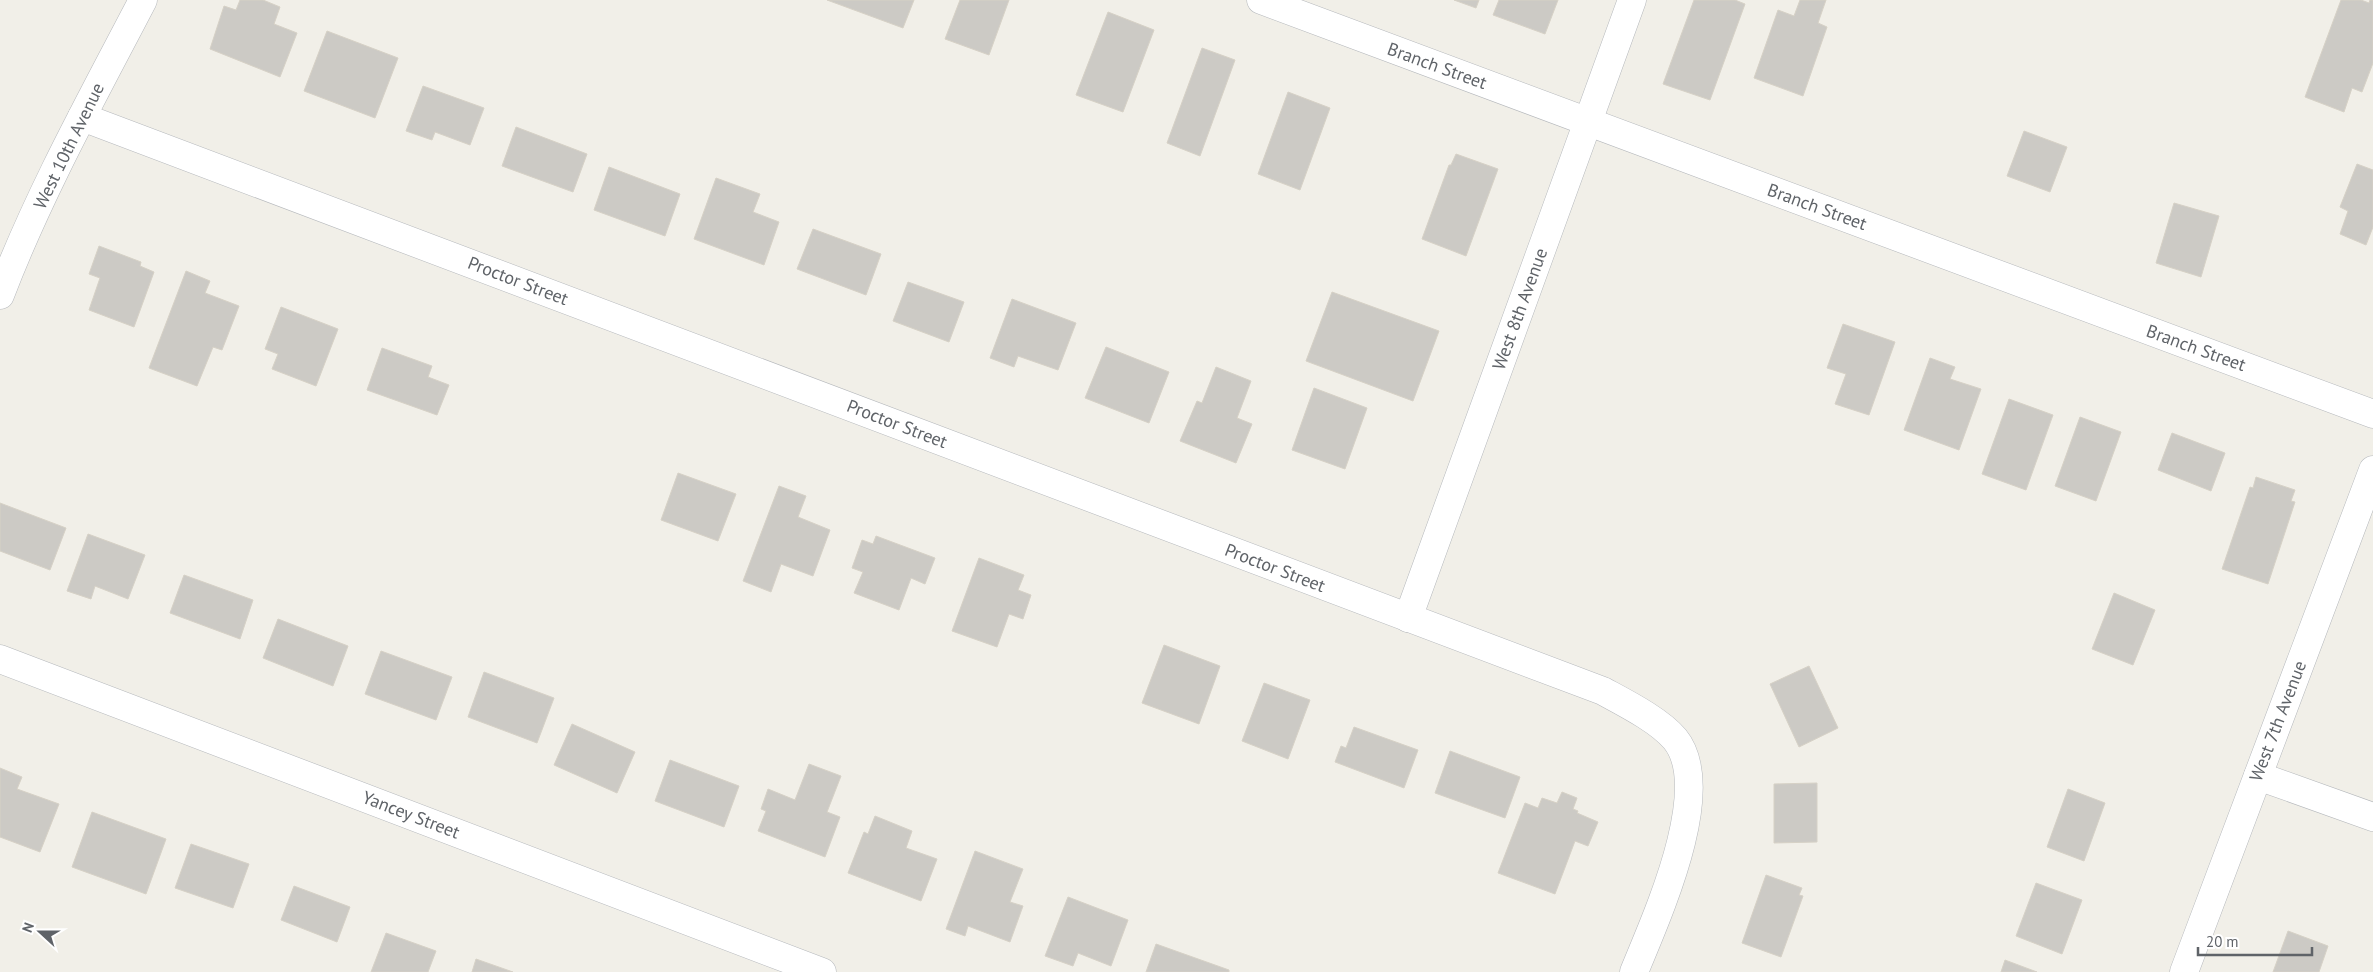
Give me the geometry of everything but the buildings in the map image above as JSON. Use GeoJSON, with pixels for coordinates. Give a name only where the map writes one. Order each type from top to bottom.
{"type":"FeatureCollection","features":[{"type":"Feature","properties":{"kind":"street","name":"West 10th Avenue"},"geometry":{"type":"LineString","coordinates":[[0,295],[11,265],[82,117],[143,0]]}},
{"type":"Feature","properties":{"kind":"street","name":"Branch Street"},"geometry":{"type":"LineString","coordinates":[[1261,0],[2373,414]]}},
{"type":"Feature","properties":{"kind":"street","name":"West 8th Avenue"},"geometry":{"type":"LineString","coordinates":[[1408,618],[1632,0]]}},
{"type":"Feature","properties":{"kind":"street","name":"Proctor Street"},"geometry":{"type":"LineString","coordinates":[[82,117],[1603,691],[1644,714],[1676,740],[1688,765],[1689,791],[1683,841],[1662,903],[1634,972]]}},
{"type":"Feature","properties":{"kind":"street","name":"West 7th Avenue"},"geometry":{"type":"LineString","coordinates":[[2184,972],[2373,470]]}},
{"type":"Feature","properties":{"kind":"street","name":"Yancey Street"},"geometry":{"type":"LineString","coordinates":[[0,659],[822,972]]}},
{"type":"Feature","properties":{"kind":"street"},"geometry":{"type":"LineString","coordinates":[[2258,776],[2373,817]]}}]}
